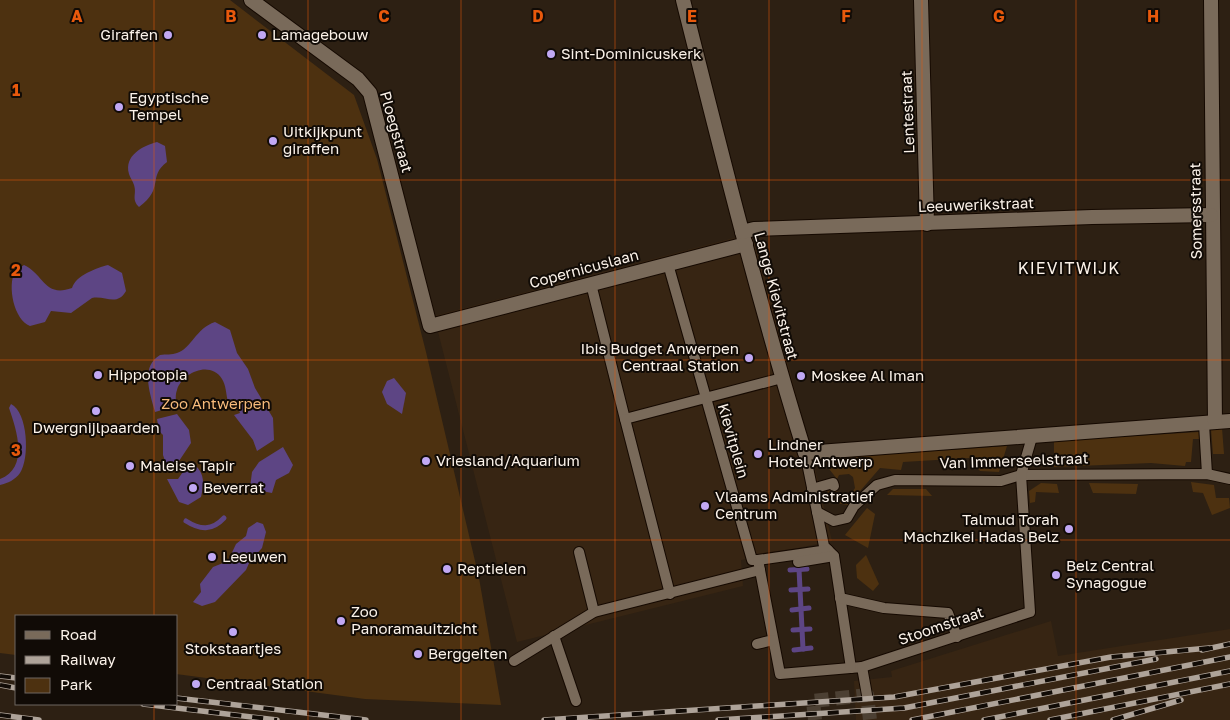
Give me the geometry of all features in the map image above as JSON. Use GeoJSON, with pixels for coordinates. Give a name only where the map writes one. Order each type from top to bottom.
{"type":"FeatureCollection","features":[{"type":"Feature","properties":{"kind":"street","name":"Ploegstraat"},"geometry":{"type":"LineString","coordinates":[[251,0],[358,79],[370,93],[430,326]]}},
{"type":"Feature","properties":{"kind":"street","name":"Lange Kievitstraat"},"geometry":{"type":"LineString","coordinates":[[683,0],[744,238],[782,378],[805,453],[824,546],[831,553],[851,668]]}},
{"type":"Feature","properties":{"kind":"street","name":"Lentestraat"},"geometry":{"type":"LineString","coordinates":[[921,0],[927,224]]}},
{"type":"Feature","properties":{"kind":"street","name":"Somersstraat"},"geometry":{"type":"LineString","coordinates":[[1210,423],[1212,215],[1211,0]]}},
{"type":"Feature","properties":{"kind":"street","name":"Leeuwerikstraat"},"geometry":{"type":"LineString","coordinates":[[744,238],[754,229],[1092,217],[1212,215]]}},
{"type":"Feature","properties":{"kind":"street","name":"Copernicuslaan"},"geometry":{"type":"LineString","coordinates":[[430,326],[668,264],[744,238]]}},
{"type":"Feature","properties":{"kind":"street","name":"Kievitplein"},"geometry":{"type":"LineString","coordinates":[[668,264],[704,398],[752,560],[759,565]]}},
{"type":"Feature","properties":{"kind":"street"},"geometry":{"type":"LineString","coordinates":[[590,284],[670,594]]}},
{"type":"Feature","properties":{"kind":"street","name":"Kievitplein"},"geometry":{"type":"LineString","coordinates":[[625,419],[782,378]]}},
{"type":"Feature","properties":{"kind":"street","name":"Van Immerseelstraat"},"geometry":{"type":"LineString","coordinates":[[805,453],[1230,421]]}},
{"type":"Feature","properties":{"kind":"street"},"geometry":{"type":"LineString","coordinates":[[1207,474],[1210,423]]}},
{"type":"Feature","properties":{"kind":"street"},"geometry":{"type":"LineString","coordinates":[[1021,475],[1032,437]]}},
{"type":"Feature","properties":{"kind":"street","name":"Van Immerseelstraat"},"geometry":{"type":"LineString","coordinates":[[817,512],[834,521],[847,518],[854,506],[878,485],[895,480],[1001,481],[1021,475],[1207,474],[1230,479]]}},
{"type":"Feature","properties":{"kind":"street","name":"Stoomstraat"},"geometry":{"type":"LineString","coordinates":[[773,640],[780,674],[862,667],[1030,612],[1021,475]]}},
{"type":"Feature","properties":{"kind":"street"},"geometry":{"type":"LineString","coordinates":[[812,489],[833,483],[834,486]]}},
{"type":"Feature","properties":{"kind":"street"},"geometry":{"type":"LineString","coordinates":[[579,552],[594,612]]}},
{"type":"Feature","properties":{"kind":"street"},"geometry":{"type":"LineString","coordinates":[[514,660],[594,612],[670,594],[759,565],[831,553]]}},
{"type":"Feature","properties":{"kind":"street"},"geometry":{"type":"LineString","coordinates":[[798,562],[831,553]]}},
{"type":"Feature","properties":{"kind":"street"},"geometry":{"type":"LineString","coordinates":[[757,644],[773,640],[759,565]]}},
{"type":"Feature","properties":{"kind":"street"},"geometry":{"type":"LineString","coordinates":[[840,598],[884,608],[948,613],[957,637]]}},
{"type":"Feature","properties":{"kind":"street"},"geometry":{"type":"LineString","coordinates":[[554,636],[576,701]]}},
{"type":"Feature","properties":{"kind":"street"},"geometry":{"type":"LineString","coordinates":[[862,667],[867,695]]}},
{"type":"Feature","properties":{"kind":"shaded area"},"geometry":{"type":"Polygon","coordinates":[[[157,142],[165,146],[167,162],[158,173],[152,194],[139,207],[135,201],[135,188],[129,174],[129,162],[136,152],[157,142]]]}},
{"type":"Feature","properties":{"kind":"shaded area"},"geometry":{"type":"Polygon","coordinates":[[[753,233],[810,447],[832,541],[741,560],[743,586],[517,642],[434,316],[753,233]]]}},
{"type":"Feature","properties":{"kind":"shaded area"},"geometry":{"type":"Polygon","coordinates":[[[24,265],[31,269],[45,284],[56,290],[63,290],[72,288],[78,279],[87,273],[108,265],[122,273],[126,291],[122,296],[115,299],[92,298],[71,313],[51,311],[45,322],[30,326],[24,323],[16,310],[12,293],[15,271],[24,265]]]}},
{"type":"Feature","properties":{"kind":"shaded area"},"geometry":{"type":"Polygon","coordinates":[[[215,322],[230,330],[237,353],[248,369],[255,388],[273,418],[274,440],[257,451],[253,440],[234,415],[240,413],[236,402],[230,404],[228,402],[222,379],[211,370],[197,371],[184,378],[177,390],[176,406],[155,412],[148,381],[150,366],[154,360],[160,355],[182,351],[198,333],[215,322]]]}},
{"type":"Feature","properties":{"kind":"shaded area"},"geometry":{"type":"Polygon","coordinates":[[[394,378],[406,393],[402,414],[387,404],[382,392],[387,381],[394,378]]]}},
{"type":"Feature","properties":{"kind":"shaded area"},"geometry":{"type":"Polygon","coordinates":[[[11,404],[17,409],[24,426],[26,436],[25,457],[20,473],[11,481],[0,485],[0,479],[9,474],[18,458],[17,438],[9,408],[11,404]]]}},
{"type":"Feature","properties":{"kind":"shaded area"},"geometry":{"type":"Polygon","coordinates":[[[177,414],[189,430],[191,443],[179,461],[166,464],[163,455],[163,435],[159,431],[157,419],[177,414]]]}},
{"type":"Feature","properties":{"kind":"shaded area"},"geometry":{"type":"Polygon","coordinates":[[[283,447],[293,465],[289,473],[276,480],[272,493],[250,488],[252,472],[259,462],[283,447]]]}},
{"type":"Feature","properties":{"kind":"shaded area"},"geometry":{"type":"Polygon","coordinates":[[[195,465],[201,472],[202,492],[201,497],[188,505],[179,502],[167,479],[178,479],[187,466],[195,465]]]}},
{"type":"Feature","properties":{"kind":"shaded area"},"geometry":{"type":"Polygon","coordinates":[[[257,522],[263,524],[266,532],[262,548],[250,561],[246,570],[215,602],[202,606],[193,602],[201,592],[200,584],[213,567],[228,561],[236,544],[246,536],[248,528],[257,522]]]}},
{"type":"Feature","properties":{"kind":"shaded area"},"geometry":{"type":"Polygon","coordinates":[[[1051,621],[1058,656],[1230,629],[1230,720],[856,720],[854,681],[892,677],[891,671],[1051,621]]]}},
{"type":"Feature","properties":{"kind":"green space","name":"Zoo Antwerpen"},"geometry":{"type":"Polygon","coordinates":[[[0,0],[230,0],[354,95],[377,159],[426,352],[479,578],[501,705],[365,699],[178,674],[178,615],[15,615],[15,655],[0,653],[0,0]]]}},
{"type":"Feature","properties":{"kind":"green space"},"geometry":{"type":"Polygon","coordinates":[[[1222,428],[1224,454],[1213,454],[1211,429],[1222,428]]]}},
{"type":"Feature","properties":{"kind":"green space"},"geometry":{"type":"Polygon","coordinates":[[[1199,432],[1199,439],[1193,439],[1191,462],[1186,462],[1185,466],[1151,463],[1054,467],[1054,441],[1199,432]]]}},
{"type":"Feature","properties":{"kind":"green space"},"geometry":{"type":"Polygon","coordinates":[[[1007,446],[999,472],[980,471],[969,458],[903,462],[901,470],[880,468],[848,505],[828,502],[827,492],[832,489],[845,496],[851,494],[855,488],[853,477],[849,474],[839,475],[837,479],[826,465],[819,465],[817,459],[1007,446]]]}},
{"type":"Feature","properties":{"kind":"green space"},"geometry":{"type":"Polygon","coordinates":[[[1191,482],[1214,485],[1216,498],[1229,498],[1230,508],[1212,515],[1203,493],[1193,492],[1191,482]]]}},
{"type":"Feature","properties":{"kind":"green space"},"geometry":{"type":"Polygon","coordinates":[[[1041,483],[1057,484],[1059,493],[1036,492],[1035,502],[1030,503],[1029,491],[1041,483]]]}},
{"type":"Feature","properties":{"kind":"green space"},"geometry":{"type":"Polygon","coordinates":[[[1089,483],[1138,484],[1136,494],[1093,493],[1089,483]]]}},
{"type":"Feature","properties":{"kind":"green space"},"geometry":{"type":"Polygon","coordinates":[[[893,489],[926,489],[932,496],[887,495],[893,489]]]}},
{"type":"Feature","properties":{"kind":"green space"},"geometry":{"type":"Polygon","coordinates":[[[867,508],[875,514],[868,548],[845,535],[867,508]]]}},
{"type":"Feature","properties":{"kind":"green space"},"geometry":{"type":"Polygon","coordinates":[[[866,555],[879,584],[873,591],[857,578],[856,565],[866,555]]]}},
{"type":"Feature","properties":{"kind":"waterway"},"geometry":{"type":"LineString","coordinates":[[186,521],[206,528],[215,525],[224,518]]}},
{"type":"Feature","properties":{"kind":"waterway"},"geometry":{"type":"LineString","coordinates":[[799,569],[803,649]]}},
{"type":"Feature","properties":{"kind":"waterway"},"geometry":{"type":"LineString","coordinates":[[790,570],[807,569]]}},
{"type":"Feature","properties":{"kind":"waterway"},"geometry":{"type":"LineString","coordinates":[[791,590],[808,589]]}},
{"type":"Feature","properties":{"kind":"waterway"},"geometry":{"type":"LineString","coordinates":[[792,610],[809,608]]}},
{"type":"Feature","properties":{"kind":"waterway"},"geometry":{"type":"LineString","coordinates":[[793,630],[810,629]]}},
{"type":"Feature","properties":{"kind":"waterway"},"geometry":{"type":"LineString","coordinates":[[794,650],[811,648]]}},
{"type":"Feature","properties":{"kind":"tunnel"},"geometry":{"type":"LineString","coordinates":[[815,720],[813,701],[867,695],[870,720]]}},
{"type":"Feature","properties":{"kind":"railway"},"geometry":{"type":"LineString","coordinates":[[1202,650],[1230,644]]}},
{"type":"Feature","properties":{"kind":"railway"},"geometry":{"type":"LineString","coordinates":[[544,720],[894,697],[1111,657],[1209,648]]}},
{"type":"Feature","properties":{"kind":"railway"},"geometry":{"type":"LineString","coordinates":[[912,720],[1230,657]]}},
{"type":"Feature","properties":{"kind":"railway"},"geometry":{"type":"LineString","coordinates":[[718,720],[904,708],[1156,659]]}},
{"type":"Feature","properties":{"kind":"railway"},"geometry":{"type":"LineString","coordinates":[[984,720],[1230,671]]}},
{"type":"Feature","properties":{"kind":"railway"},"geometry":{"type":"LineString","coordinates":[[0,676],[15,678]]}},
{"type":"Feature","properties":{"kind":"railway"},"geometry":{"type":"LineString","coordinates":[[1050,720],[1230,684]]}},
{"type":"Feature","properties":{"kind":"railway"},"geometry":{"type":"LineString","coordinates":[[0,685],[15,688]]}},
{"type":"Feature","properties":{"kind":"railway"},"geometry":{"type":"LineString","coordinates":[[178,698],[366,720]]}},
{"type":"Feature","properties":{"kind":"railway"},"geometry":{"type":"LineString","coordinates":[[1113,720],[1181,700]]}},
{"type":"Feature","properties":{"kind":"railway"},"geometry":{"type":"LineString","coordinates":[[151,705],[277,720]]}},
{"type":"Feature","properties":{"kind":"railway"},"geometry":{"type":"LineString","coordinates":[[0,715],[39,720]]}},
{"type":"Feature","properties":{"kind":"place","name":"Giraffen"},"geometry":{"type":"Point","coordinates":[168,35]}},
{"type":"Feature","properties":{"kind":"place","name":"Lamagebouw"},"geometry":{"type":"Point","coordinates":[262,35]}},
{"type":"Feature","properties":{"kind":"place","name":"Sint-Dominicuskerk"},"geometry":{"type":"Point","coordinates":[551,54]}},
{"type":"Feature","properties":{"kind":"place","name":"Egyptische Tempel"},"geometry":{"type":"Point","coordinates":[119,107]}},
{"type":"Feature","properties":{"kind":"place","name":"Uitkijkpunt giraffen"},"geometry":{"type":"Point","coordinates":[273,141]}},
{"type":"Feature","properties":{"kind":"place","name":"Ibis Budget Anwerpen Centraal Station"},"geometry":{"type":"Point","coordinates":[749,358]}},
{"type":"Feature","properties":{"kind":"place","name":"Hippotopia"},"geometry":{"type":"Point","coordinates":[98,375]}},
{"type":"Feature","properties":{"kind":"place","name":"Moskee Al Iman"},"geometry":{"type":"Point","coordinates":[801,376]}},
{"type":"Feature","properties":{"kind":"place","name":"Dwergnijlpaarden"},"geometry":{"type":"Point","coordinates":[96,411]}},
{"type":"Feature","properties":{"kind":"place","name":"Lindner Hotel Antwerp"},"geometry":{"type":"Point","coordinates":[758,454]}},
{"type":"Feature","properties":{"kind":"place","name":"Vriesland/Aquarium"},"geometry":{"type":"Point","coordinates":[426,461]}},
{"type":"Feature","properties":{"kind":"place","name":"Maleise Tapir"},"geometry":{"type":"Point","coordinates":[130,466]}},
{"type":"Feature","properties":{"kind":"place","name":"Beverrat"},"geometry":{"type":"Point","coordinates":[193,488]}},
{"type":"Feature","properties":{"kind":"place","name":"Vlaams Administratief Centrum"},"geometry":{"type":"Point","coordinates":[705,506]}},
{"type":"Feature","properties":{"kind":"place","name":"Talmud Torah Machzikei Hadas Belz"},"geometry":{"type":"Point","coordinates":[1069,529]}},
{"type":"Feature","properties":{"kind":"place","name":"Leeuwen"},"geometry":{"type":"Point","coordinates":[212,557]}},
{"type":"Feature","properties":{"kind":"place","name":"Reptielen"},"geometry":{"type":"Point","coordinates":[447,569]}},
{"type":"Feature","properties":{"kind":"place","name":"Belz Central Synagogue"},"geometry":{"type":"Point","coordinates":[1056,575]}},
{"type":"Feature","properties":{"kind":"place","name":"Zoo Panoramauitzicht"},"geometry":{"type":"Point","coordinates":[341,621]}},
{"type":"Feature","properties":{"kind":"place","name":"Stokstaartjes"},"geometry":{"type":"Point","coordinates":[233,632]}},
{"type":"Feature","properties":{"kind":"place","name":"Berggeiten"},"geometry":{"type":"Point","coordinates":[418,654]}},
{"type":"Feature","properties":{"kind":"place","name":"Centraal Station"},"geometry":{"type":"Point","coordinates":[196,684]}},
{"type":"Feature","properties":{"kind":"district","name":"KIEVITWIJK"},"geometry":{"type":"Point","coordinates":[1069,268]}}]}
